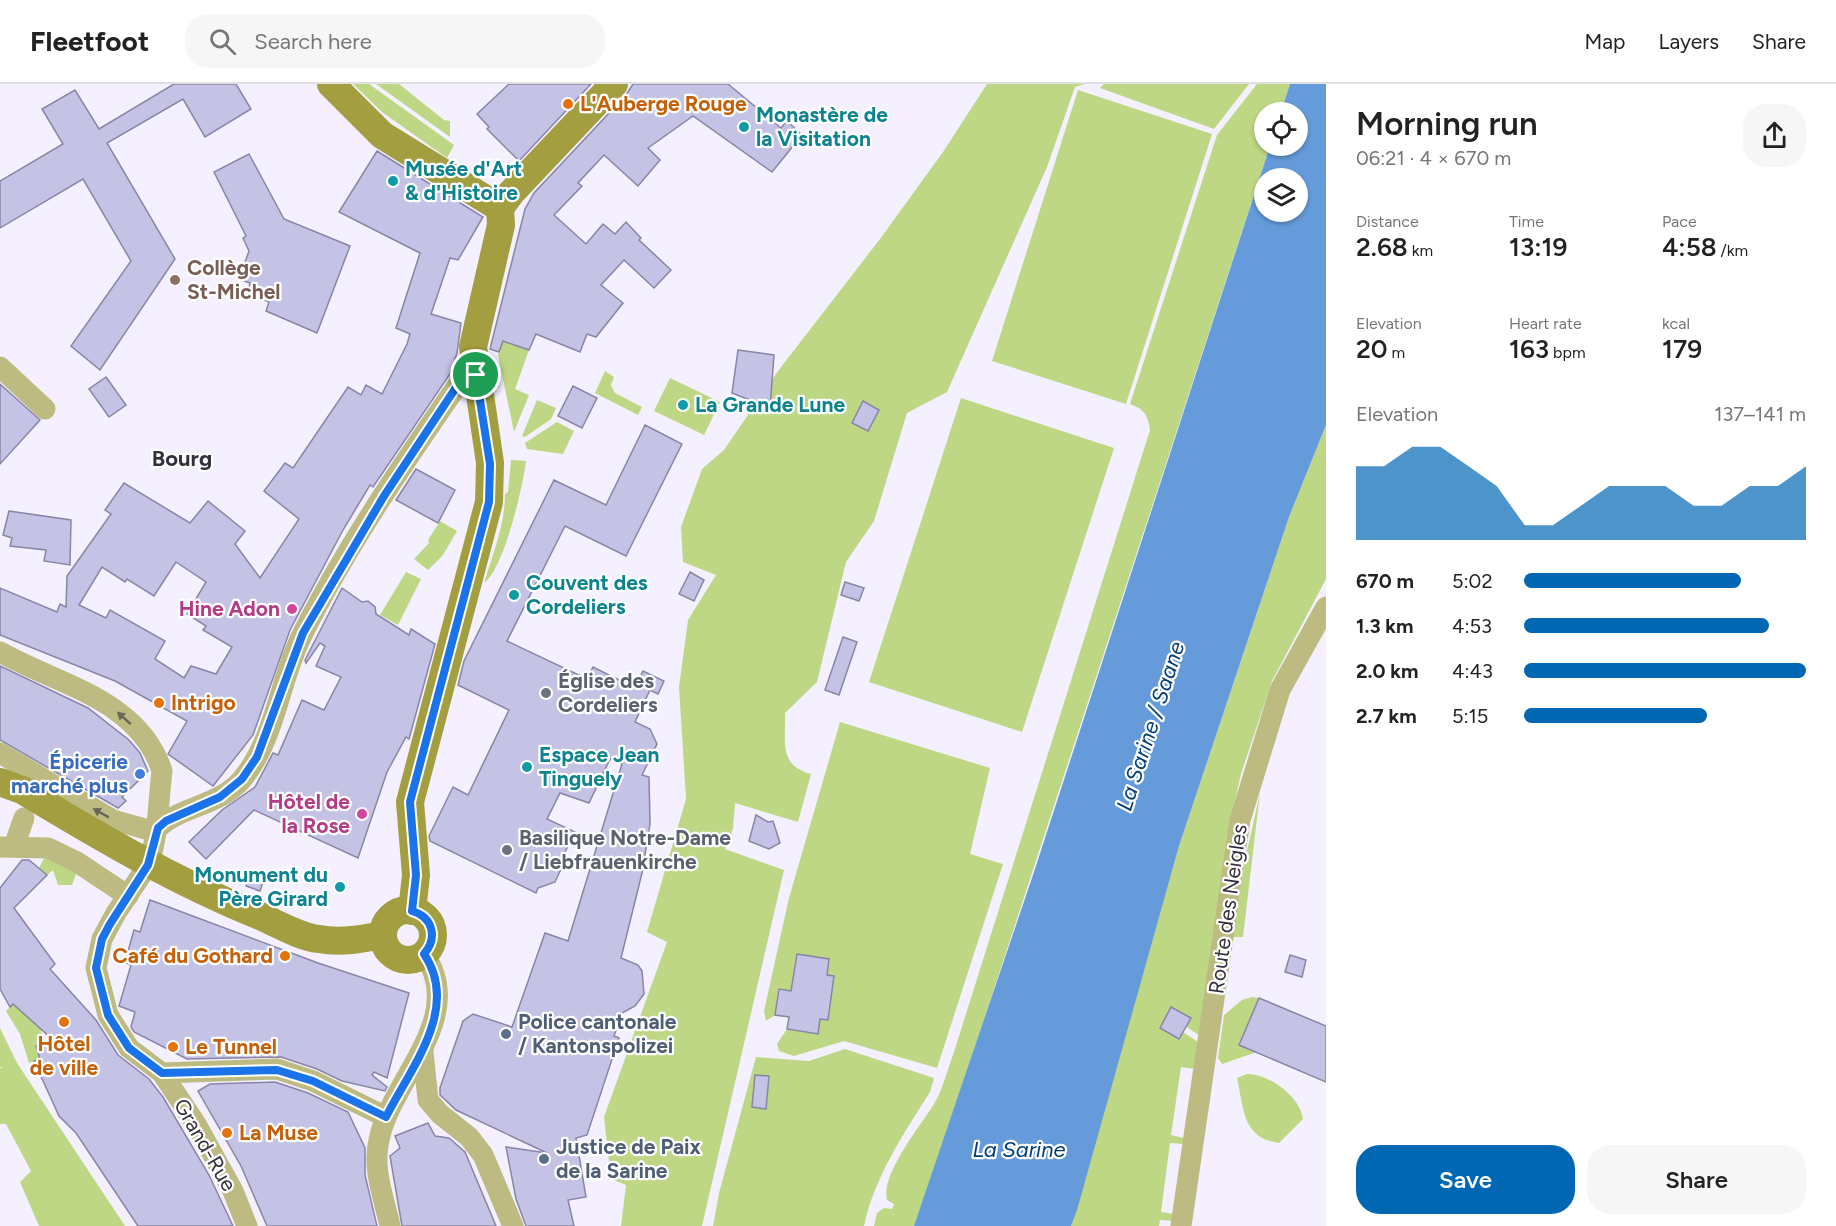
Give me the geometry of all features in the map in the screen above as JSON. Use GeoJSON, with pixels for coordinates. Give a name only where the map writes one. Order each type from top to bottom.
{"type":"FeatureCollection","features":[{"type":"Feature","properties":{"kind":"main road"},"geometry":{"type":"LineString","coordinates":[[331,84],[357,114],[382,135],[500,208]]}},
{"type":"Feature","properties":{"kind":"main road"},"geometry":{"type":"LineString","coordinates":[[412,911],[414,855],[410,816],[412,792],[489,502],[490,464],[473,354],[475,333],[501,225],[500,208],[511,193],[614,84]]}},
{"type":"Feature","properties":{"kind":"main road"},"geometry":{"type":"LineString","coordinates":[[0,782],[22,790],[148,865],[229,903],[318,939],[354,940],[383,935]]}},
{"type":"Feature","properties":{"kind":"main road"},"geometry":{"type":"LineString","coordinates":[[412,911],[424,916],[432,929],[432,943],[424,954],[409,960],[394,956],[388,950],[383,935],[389,919],[395,914],[412,911]]}},
{"type":"Feature","properties":{"kind":"street"},"geometry":{"type":"LineString","coordinates":[[0,366],[45,409]]}},
{"type":"Feature","properties":{"kind":"street"},"geometry":{"type":"LineString","coordinates":[[0,753],[37,781],[114,820],[157,830],[166,821],[220,797],[245,775],[257,757],[297,647],[338,572],[384,496],[459,383],[476,375]]}},
{"type":"Feature","properties":{"kind":"street","name":"Route des Neigles"},"geometry":{"type":"LineString","coordinates":[[1181,1226],[1240,820],[1280,690],[1326,607]]}},
{"type":"Feature","properties":{"kind":"street","name":"Grand-Rue"},"geometry":{"type":"LineString","coordinates":[[0,652],[101,699],[135,727],[160,764],[162,771],[157,830],[148,865],[102,939],[96,968],[108,1015],[129,1048],[162,1073],[196,1124],[233,1191],[247,1226]]}},
{"type":"Feature","properties":{"kind":"street"},"geometry":{"type":"LineString","coordinates":[[24,818],[7,847],[48,848],[76,862],[128,896]]}},
{"type":"Feature","properties":{"kind":"street"},"geometry":{"type":"LineString","coordinates":[[390,1226],[376,1166],[378,1143],[386,1117],[423,1052],[438,994],[435,969],[424,954]]}},
{"type":"Feature","properties":{"kind":"street"},"geometry":{"type":"LineString","coordinates":[[423,1052],[428,1100],[440,1114],[469,1137],[483,1155],[513,1226]]}},
{"type":"Feature","properties":{"kind":"street"},"geometry":{"type":"LineString","coordinates":[[162,1073],[277,1070],[313,1081],[386,1117]]}},
{"type":"Feature","properties":{"kind":"green space"},"geometry":{"type":"Polygon","coordinates":[[[353,84],[369,84],[454,145],[447,158],[382,112],[353,84]]]}},
{"type":"Feature","properties":{"kind":"green space"},"geometry":{"type":"Polygon","coordinates":[[[376,84],[399,84],[444,120],[450,121],[450,137],[376,84]]]}},
{"type":"Feature","properties":{"kind":"green space"},"geometry":{"type":"Polygon","coordinates":[[[987,84],[1085,84],[1075,87],[1047,167],[947,392],[907,413],[874,521],[846,562],[817,682],[785,713],[786,751],[793,765],[811,774],[798,822],[735,803],[733,829],[725,849],[784,870],[702,1226],[621,1226],[626,1185],[611,1179],[604,1117],[667,942],[647,932],[686,799],[679,687],[688,620],[716,575],[683,562],[681,527],[702,469],[724,450],[778,371],[880,239],[943,152],[987,84]]]}},
{"type":"Feature","properties":{"kind":"green space"},"geometry":{"type":"Polygon","coordinates":[[[1104,84],[1249,84],[1214,129],[1100,88],[1104,84]]]}},
{"type":"Feature","properties":{"kind":"green space"},"geometry":{"type":"Polygon","coordinates":[[[1257,84],[1290,84],[1284,102],[1254,102],[1254,156],[1267,156],[1263,168],[1254,168],[1254,195],[938,1160],[914,1226],[874,1226],[877,1213],[884,1208],[892,1209],[894,1204],[887,1200],[886,1190],[895,1164],[934,1104],[945,1080],[1150,430],[1144,413],[1130,404],[1217,135],[1257,84]]]}},
{"type":"Feature","properties":{"kind":"green space"},"geometry":{"type":"Polygon","coordinates":[[[1078,90],[1212,134],[1126,404],[992,361],[1078,90]]]}},
{"type":"Feature","properties":{"kind":"green space"},"geometry":{"type":"Polygon","coordinates":[[[503,341],[529,350],[515,389],[529,395],[514,432],[498,355],[503,341]]]}},
{"type":"Feature","properties":{"kind":"green space"},"geometry":{"type":"Polygon","coordinates":[[[605,371],[614,377],[611,385],[615,393],[642,407],[638,415],[595,393],[605,371]]]}},
{"type":"Feature","properties":{"kind":"green space"},"geometry":{"type":"Polygon","coordinates":[[[670,378],[720,402],[704,435],[654,411],[670,378]]]}},
{"type":"Feature","properties":{"kind":"green space"},"geometry":{"type":"Polygon","coordinates":[[[961,398],[1114,448],[1022,732],[869,682],[961,398]]]}},
{"type":"Feature","properties":{"kind":"green space"},"geometry":{"type":"Polygon","coordinates":[[[537,400],[556,408],[551,419],[525,437],[522,436],[537,400]]]}},
{"type":"Feature","properties":{"kind":"green space"},"geometry":{"type":"Polygon","coordinates":[[[557,422],[574,431],[563,454],[527,449],[525,443],[557,422]]]}},
{"type":"Feature","properties":{"kind":"green space"},"geometry":{"type":"Polygon","coordinates":[[[1326,425],[1326,579],[1272,681],[1241,774],[1232,814],[1199,1035],[1183,1025],[1180,1030],[1198,1042],[1195,1069],[1181,1067],[1171,1135],[1184,1138],[1183,1144],[1170,1143],[1161,1212],[1173,1214],[1173,1221],[1160,1220],[1159,1226],[1071,1226],[1179,846],[1289,517],[1326,425]]]}},
{"type":"Feature","properties":{"kind":"green space"},"geometry":{"type":"Polygon","coordinates":[[[511,460],[526,461],[521,489],[499,562],[484,583],[501,528],[511,460]]]}},
{"type":"Feature","properties":{"kind":"green space"},"geometry":{"type":"Polygon","coordinates":[[[440,521],[457,531],[443,555],[428,570],[414,559],[429,543],[428,540],[440,521]]]}},
{"type":"Feature","properties":{"kind":"green space"},"geometry":{"type":"Polygon","coordinates":[[[406,572],[421,579],[398,625],[380,615],[406,572]]]}},
{"type":"Feature","properties":{"kind":"green space"},"geometry":{"type":"Polygon","coordinates":[[[840,722],[990,768],[970,854],[1003,864],[937,1068],[844,1041],[794,1056],[779,1051],[777,1044],[787,1029],[792,1014],[775,1015],[766,1021],[764,1011],[789,898],[840,722]]]}},
{"type":"Feature","properties":{"kind":"green space"},"geometry":{"type":"Polygon","coordinates":[[[1260,793],[1243,937],[1233,937],[1245,860],[1260,793]]]}},
{"type":"Feature","properties":{"kind":"green space"},"geometry":{"type":"Polygon","coordinates":[[[44,858],[78,869],[72,885],[58,885],[53,870],[47,875],[39,868],[44,858]]]}},
{"type":"Feature","properties":{"kind":"green space"},"geometry":{"type":"Polygon","coordinates":[[[1252,997],[1259,998],[1239,1044],[1257,1052],[1222,1064],[1218,1058],[1224,1015],[1242,1000],[1252,997]]]}},
{"type":"Feature","properties":{"kind":"green space"},"geometry":{"type":"Polygon","coordinates":[[[13,1004],[39,1025],[45,1043],[36,1047],[40,1059],[29,1063],[20,1034],[6,1011],[13,1004]]]}},
{"type":"Feature","properties":{"kind":"green space"},"geometry":{"type":"Polygon","coordinates":[[[0,1028],[17,1063],[125,1226],[39,1226],[20,1182],[31,1171],[6,1124],[0,1124],[0,1068],[3,1067],[0,1067],[0,1028]]]}},
{"type":"Feature","properties":{"kind":"green space"},"geometry":{"type":"Polygon","coordinates":[[[845,1049],[934,1078],[930,1092],[882,1173],[864,1226],[713,1226],[719,1193],[756,1057],[809,1061],[845,1049]]]}},
{"type":"Feature","properties":{"kind":"green space"},"geometry":{"type":"Polygon","coordinates":[[[1247,1074],[1274,1082],[1290,1095],[1301,1110],[1303,1119],[1279,1143],[1258,1135],[1247,1120],[1237,1078],[1247,1074]]]}},
{"type":"Feature","properties":{"kind":"water","name":"La Sarine"},"geometry":{"type":"Polygon","coordinates":[[[1290,84],[1326,84],[1326,425],[1289,517],[1179,846],[1077,1210],[1071,1226],[914,1226],[1034,872],[1254,195],[1254,222],[1308,222],[1308,168],[1263,168],[1267,156],[1308,156],[1308,102],[1284,102],[1290,84]]]}},
{"type":"Feature","properties":{"kind":"building"},"geometry":{"type":"Polygon","coordinates":[[[174,84],[236,84],[251,109],[205,137],[183,99],[107,143],[175,259],[100,370],[71,346],[131,261],[83,179],[0,228],[0,181],[63,144],[42,109],[75,90],[99,129],[174,84]]]}},
{"type":"Feature","properties":{"kind":"building"},"geometry":{"type":"Polygon","coordinates":[[[509,84],[591,84],[519,161],[487,129],[489,127],[477,114],[509,84]]]}},
{"type":"Feature","properties":{"kind":"building"},"geometry":{"type":"Polygon","coordinates":[[[633,84],[728,84],[781,128],[787,121],[802,135],[772,172],[693,116],[648,148],[660,160],[638,186],[604,155],[578,183],[582,186],[554,215],[586,244],[603,224],[615,234],[626,222],[641,238],[639,240],[671,270],[654,288],[624,260],[601,285],[623,303],[596,337],[587,334],[580,352],[536,334],[529,350],[503,341],[499,352],[490,349],[525,209],[534,193],[626,95],[633,84]]]}},
{"type":"Feature","properties":{"kind":"building"},"geometry":{"type":"Polygon","coordinates":[[[377,151],[483,217],[458,260],[450,258],[431,314],[461,323],[457,353],[450,374],[373,487],[370,485],[343,530],[290,630],[253,735],[213,786],[168,754],[187,721],[115,681],[0,635],[0,588],[57,612],[60,604],[66,607],[67,576],[111,514],[105,510],[124,483],[190,523],[208,501],[245,531],[235,544],[260,578],[299,519],[264,491],[285,463],[293,468],[348,387],[361,395],[366,385],[382,394],[410,334],[396,328],[420,253],[339,212],[377,151]],[[176,562],[154,596],[127,579],[125,582],[102,567],[79,605],[106,618],[110,610],[165,641],[155,659],[184,678],[191,666],[216,674],[232,647],[203,630],[206,626],[187,614],[206,582],[176,562]]]}},
{"type":"Feature","properties":{"kind":"building"},"geometry":{"type":"Polygon","coordinates":[[[249,154],[284,219],[350,246],[317,333],[266,311],[269,302],[248,292],[250,283],[239,279],[249,251],[243,238],[246,236],[214,172],[249,154]]]}},
{"type":"Feature","properties":{"kind":"building"},"geometry":{"type":"Polygon","coordinates":[[[738,350],[774,355],[770,408],[732,393],[738,350]]]}},
{"type":"Feature","properties":{"kind":"building"},"geometry":{"type":"Polygon","coordinates":[[[106,377],[126,405],[109,417],[89,389],[106,377]]]}},
{"type":"Feature","properties":{"kind":"building"},"geometry":{"type":"Polygon","coordinates":[[[0,384],[40,420],[0,464],[0,384]]]}},
{"type":"Feature","properties":{"kind":"building"},"geometry":{"type":"Polygon","coordinates":[[[573,386],[597,398],[582,428],[558,416],[573,386]]]}},
{"type":"Feature","properties":{"kind":"building"},"geometry":{"type":"Polygon","coordinates":[[[863,401],[879,410],[868,431],[852,423],[863,401]]]}},
{"type":"Feature","properties":{"kind":"building"},"geometry":{"type":"Polygon","coordinates":[[[645,425],[682,444],[626,556],[565,526],[507,641],[587,679],[593,667],[635,688],[643,671],[664,681],[658,694],[650,690],[635,722],[650,729],[657,744],[642,775],[649,777],[650,824],[642,873],[621,958],[638,965],[642,971],[644,994],[635,1006],[622,1013],[614,1036],[619,1038],[587,1135],[576,1138],[586,1197],[568,1200],[574,1226],[526,1226],[516,1199],[506,1147],[547,1153],[456,1110],[440,1095],[440,1088],[463,1021],[473,1014],[512,1027],[545,933],[568,941],[622,764],[610,759],[589,803],[560,793],[547,819],[575,832],[561,860],[562,867],[555,882],[538,888],[536,893],[430,841],[429,836],[453,787],[468,795],[509,710],[458,685],[464,661],[554,480],[606,505],[645,425]]]}},
{"type":"Feature","properties":{"kind":"building"},"geometry":{"type":"Polygon","coordinates":[[[416,469],[455,490],[438,523],[396,500],[416,469]]]}},
{"type":"Feature","properties":{"kind":"building"},"geometry":{"type":"Polygon","coordinates":[[[9,511],[71,520],[70,565],[44,561],[46,550],[10,546],[12,538],[3,535],[9,511]]]}},
{"type":"Feature","properties":{"kind":"building"},"geometry":{"type":"Polygon","coordinates":[[[690,572],[704,580],[694,601],[679,594],[690,572]]]}},
{"type":"Feature","properties":{"kind":"building"},"geometry":{"type":"Polygon","coordinates":[[[845,582],[864,588],[859,601],[841,595],[845,582]]]}},
{"type":"Feature","properties":{"kind":"building"},"geometry":{"type":"Polygon","coordinates":[[[342,588],[362,602],[368,601],[375,607],[376,614],[409,635],[411,629],[435,644],[409,739],[406,737],[387,772],[358,858],[254,810],[206,859],[189,842],[222,810],[255,787],[273,753],[278,755],[302,700],[324,710],[341,677],[316,666],[325,646],[320,643],[306,663],[305,660],[342,588]]]}},
{"type":"Feature","properties":{"kind":"building"},"geometry":{"type":"Polygon","coordinates":[[[843,637],[857,642],[839,695],[825,690],[843,637]]]}},
{"type":"Feature","properties":{"kind":"building"},"geometry":{"type":"Polygon","coordinates":[[[0,666],[88,708],[129,740],[140,753],[148,771],[122,797],[126,801],[118,808],[0,740],[0,666]]]}},
{"type":"Feature","properties":{"kind":"building"},"geometry":{"type":"Polygon","coordinates":[[[756,815],[768,822],[773,821],[780,843],[769,849],[749,841],[756,815]]]}},
{"type":"Feature","properties":{"kind":"building"},"geometry":{"type":"Polygon","coordinates":[[[22,860],[29,860],[47,875],[14,908],[55,964],[50,969],[96,1020],[118,1055],[149,1079],[163,1097],[209,1175],[233,1226],[138,1226],[76,1133],[59,1116],[34,1061],[40,1059],[36,1046],[53,1040],[13,1004],[10,1007],[0,989],[0,888],[22,860]]]}},
{"type":"Feature","properties":{"kind":"building"},"geometry":{"type":"Polygon","coordinates":[[[251,871],[265,876],[260,891],[246,886],[251,871]]]}},
{"type":"Feature","properties":{"kind":"building"},"geometry":{"type":"Polygon","coordinates":[[[150,900],[318,963],[409,993],[387,1078],[374,1072],[372,1075],[387,1087],[385,1091],[342,1081],[317,1069],[281,1057],[187,1059],[134,1032],[131,1027],[135,1012],[119,1006],[131,965],[125,962],[134,930],[140,932],[150,900]]]}},
{"type":"Feature","properties":{"kind":"building"},"geometry":{"type":"Polygon","coordinates":[[[797,954],[829,959],[827,975],[834,976],[828,1020],[820,1019],[818,1034],[787,1029],[789,1017],[775,1015],[779,989],[791,991],[797,954]]]}},
{"type":"Feature","properties":{"kind":"building"},"geometry":{"type":"Polygon","coordinates":[[[1290,955],[1306,960],[1302,977],[1285,972],[1290,955]]]}},
{"type":"Feature","properties":{"kind":"building"},"geometry":{"type":"Polygon","coordinates":[[[1259,998],[1326,1026],[1326,1082],[1239,1045],[1259,998]]]}},
{"type":"Feature","properties":{"kind":"building"},"geometry":{"type":"Polygon","coordinates":[[[1171,1007],[1191,1018],[1179,1039],[1160,1028],[1171,1007]]]}},
{"type":"Feature","properties":{"kind":"building"},"geometry":{"type":"Polygon","coordinates":[[[755,1075],[769,1076],[766,1109],[752,1107],[755,1075]]]}},
{"type":"Feature","properties":{"kind":"building"},"geometry":{"type":"Polygon","coordinates":[[[275,1082],[308,1093],[348,1112],[365,1148],[365,1175],[377,1226],[267,1226],[241,1166],[198,1091],[210,1084],[275,1082]]]}},
{"type":"Feature","properties":{"kind":"building"},"geometry":{"type":"Polygon","coordinates":[[[428,1123],[435,1136],[449,1138],[465,1152],[496,1226],[402,1226],[390,1156],[400,1148],[395,1136],[428,1123]]]}},
{"type":"Feature","properties":{"kind":"place","name":"L'Auberge Rouge"},"geometry":{"type":"Point","coordinates":[568,104]}},
{"type":"Feature","properties":{"kind":"place","name":"Monastère de la Visitation"},"geometry":{"type":"Point","coordinates":[744,127]}},
{"type":"Feature","properties":{"kind":"place","name":"Musée d'Art & d'Histoire"},"geometry":{"type":"Point","coordinates":[393,181]}},
{"type":"Feature","properties":{"kind":"place","name":"Collège St-Michel"},"geometry":{"type":"Point","coordinates":[175,280]}},
{"type":"Feature","properties":{"kind":"place","name":"La Grande Lune"},"geometry":{"type":"Point","coordinates":[683,405]}},
{"type":"Feature","properties":{"kind":"place","name":"Couvent des Cordeliers"},"geometry":{"type":"Point","coordinates":[514,595]}},
{"type":"Feature","properties":{"kind":"place","name":"Hine Adon"},"geometry":{"type":"Point","coordinates":[292,609]}},
{"type":"Feature","properties":{"kind":"place","name":"Église des Cordeliers"},"geometry":{"type":"Point","coordinates":[546,693]}},
{"type":"Feature","properties":{"kind":"place","name":"Intrigo"},"geometry":{"type":"Point","coordinates":[159,703]}},
{"type":"Feature","properties":{"kind":"place","name":"Espace Jean Tinguely"},"geometry":{"type":"Point","coordinates":[527,767]}},
{"type":"Feature","properties":{"kind":"place","name":"Épicerie marché plus"},"geometry":{"type":"Point","coordinates":[140,774]}},
{"type":"Feature","properties":{"kind":"place","name":"Hôtel de la Rose"},"geometry":{"type":"Point","coordinates":[362,814]}},
{"type":"Feature","properties":{"kind":"place","name":"Basilique Notre-Dame / Liebfrauenkirche"},"geometry":{"type":"Point","coordinates":[507,850]}},
{"type":"Feature","properties":{"kind":"place","name":"Monument du Père Girard"},"geometry":{"type":"Point","coordinates":[340,887]}},
{"type":"Feature","properties":{"kind":"place","name":"Café du Gothard"},"geometry":{"type":"Point","coordinates":[285,956]}},
{"type":"Feature","properties":{"kind":"place","name":"Hôtel de ville"},"geometry":{"type":"Point","coordinates":[64,1022]}},
{"type":"Feature","properties":{"kind":"place","name":"Police cantonale / Kantonspolizei"},"geometry":{"type":"Point","coordinates":[506,1034]}},
{"type":"Feature","properties":{"kind":"place","name":"Le Tunnel"},"geometry":{"type":"Point","coordinates":[173,1047]}},
{"type":"Feature","properties":{"kind":"place","name":"La Muse"},"geometry":{"type":"Point","coordinates":[227,1133]}},
{"type":"Feature","properties":{"kind":"place","name":"Justice de Paix de la Sarine"},"geometry":{"type":"Point","coordinates":[544,1159]}},
{"type":"Feature","properties":{"kind":"district","name":"Bourg"},"geometry":{"type":"Point","coordinates":[182,458]}},
{"type":"Feature","properties":{"kind":"route"},"geometry":{"type":"LineString","coordinates":[[476,375],[487,434],[490,464],[489,502],[481,540],[410,802],[416,875],[412,911],[421,914],[430,924],[433,933],[432,943],[424,954],[435,969],[438,985],[438,1003],[423,1052],[386,1117],[313,1081],[277,1070],[162,1073],[129,1048],[108,1015],[96,968],[102,939],[116,913],[148,865],[158,828],[166,821],[215,801],[242,779],[257,757],[303,633],[384,496],[459,383],[476,375]]}},
{"type":"Feature","properties":{"kind":"water label","name":"La Sarine / Saane"},"geometry":{"type":"Point","coordinates":[1150,726]}}]}
